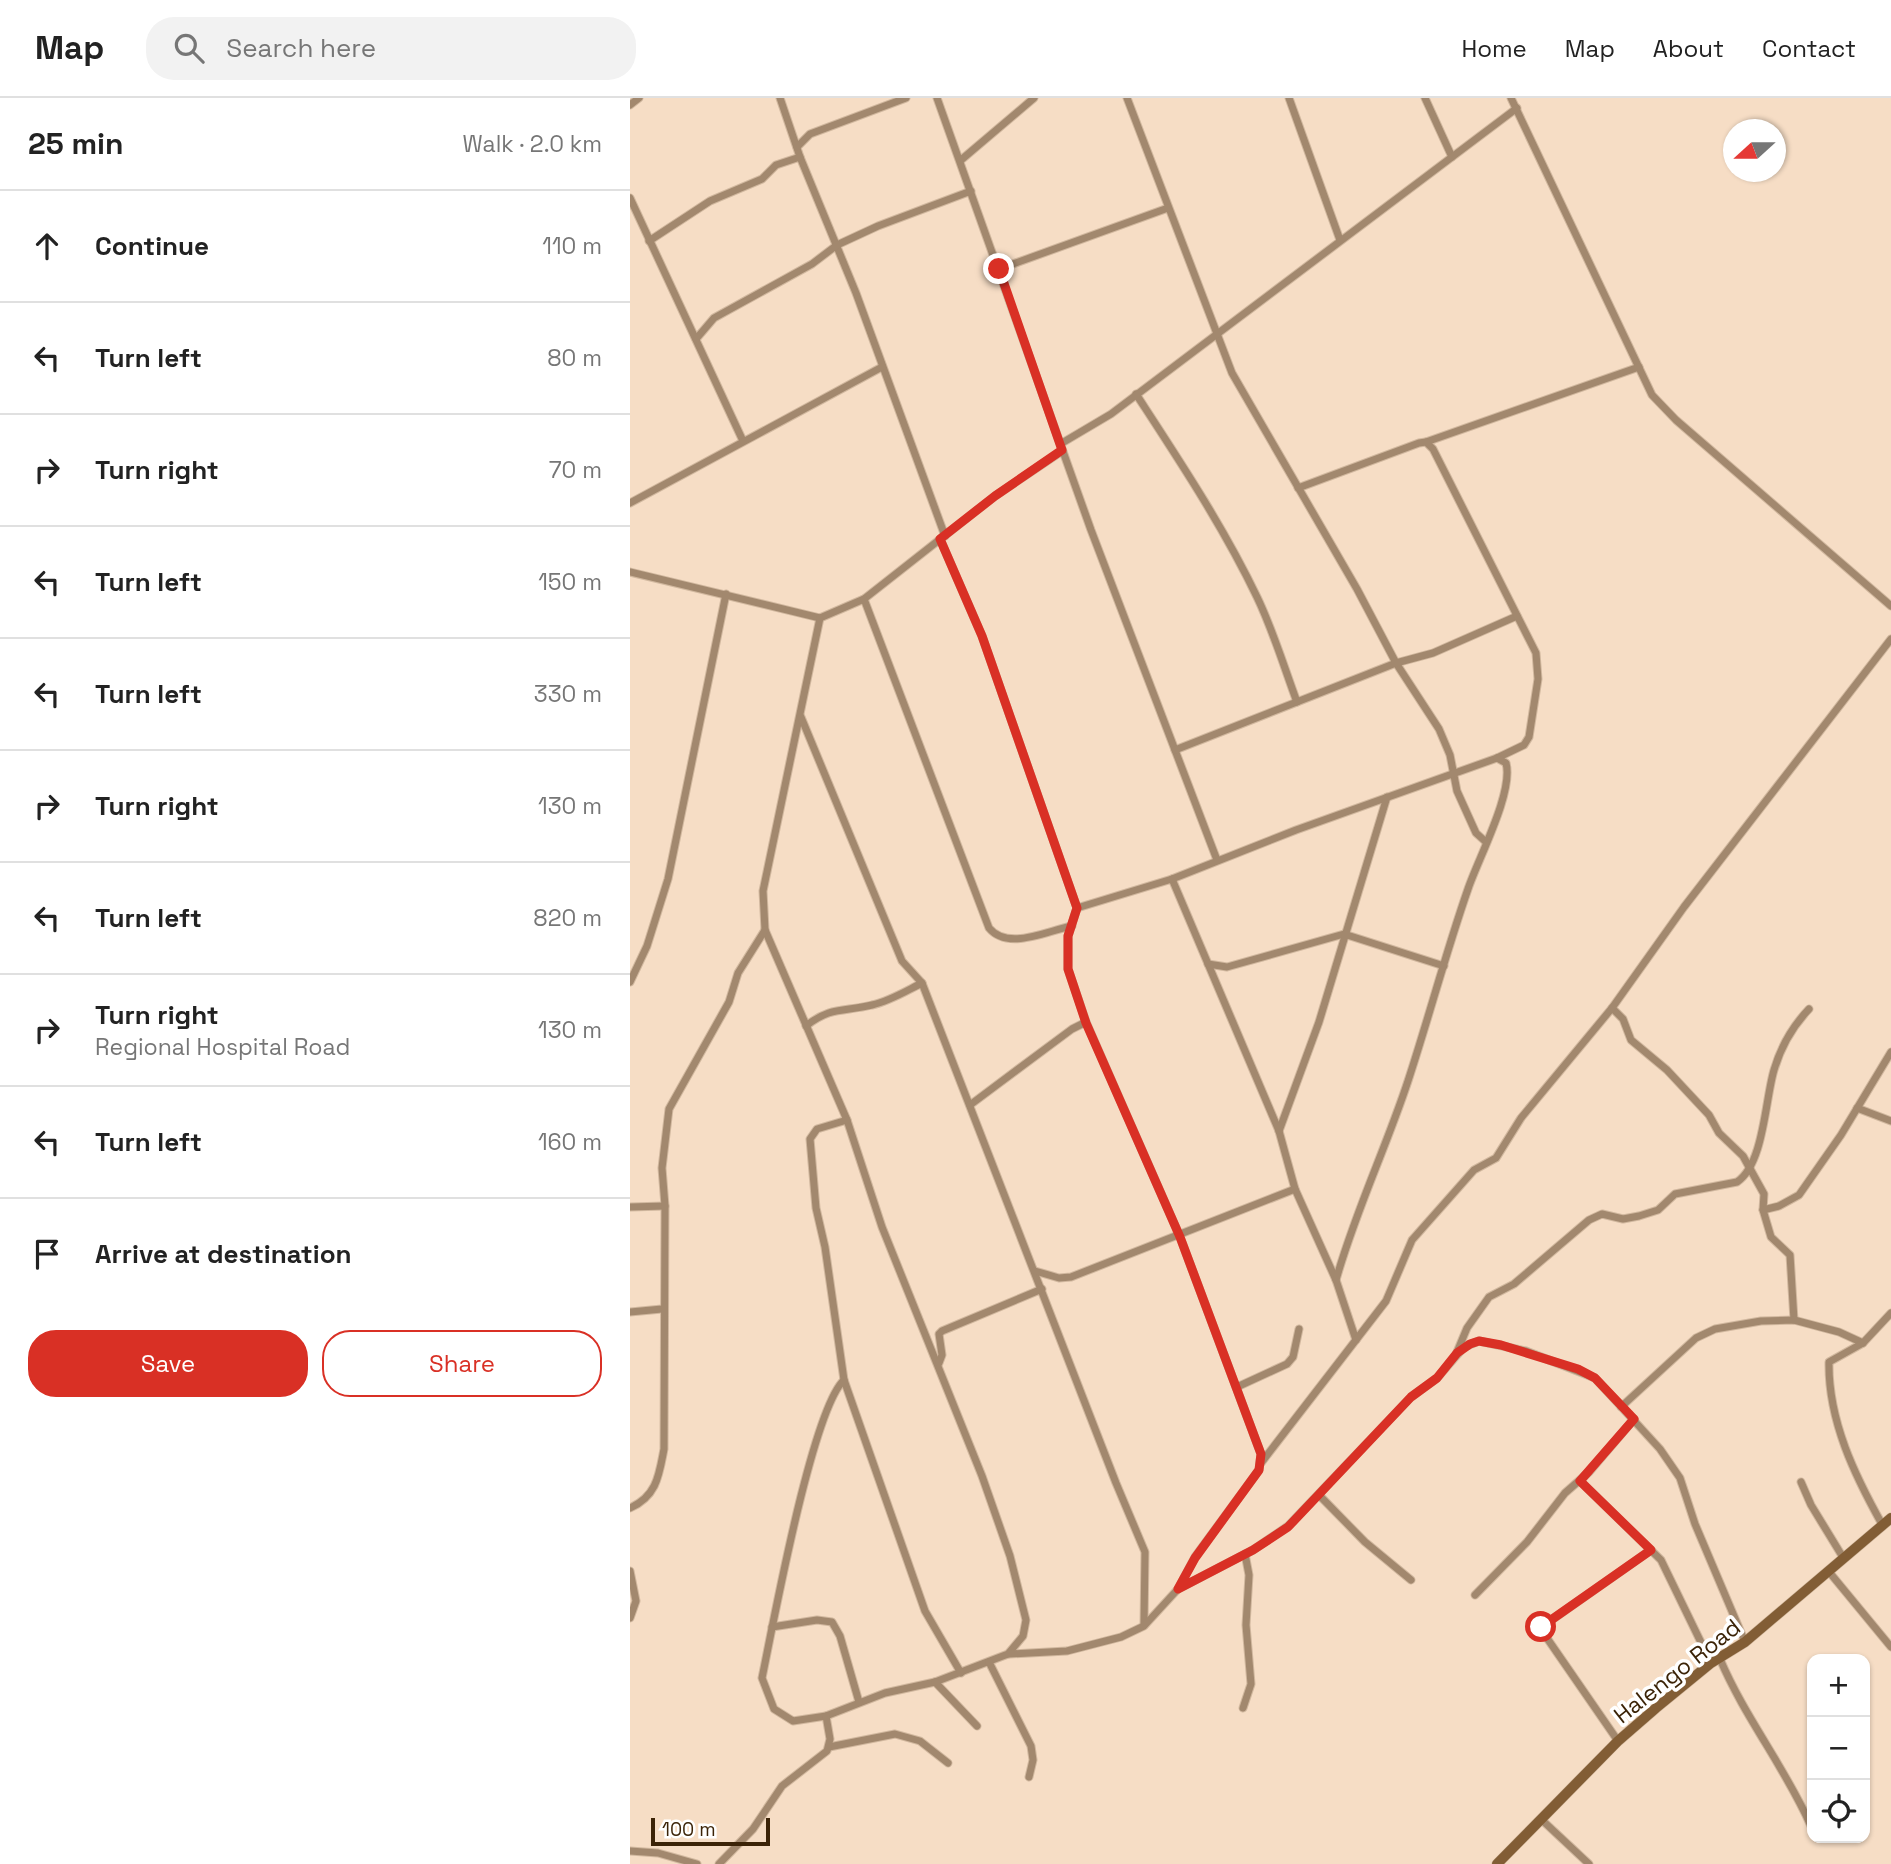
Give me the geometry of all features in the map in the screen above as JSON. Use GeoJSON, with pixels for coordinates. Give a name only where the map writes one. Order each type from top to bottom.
{"type":"FeatureCollection","features":[{"type":"Feature","properties":{"kind":"street"},"geometry":{"type":"LineString","coordinates":[[630,105],[639,98]]}},
{"type":"Feature","properties":{"kind":"street"},"geometry":{"type":"LineString","coordinates":[[780,98],[800,157],[837,245],[882,367],[942,538],[982,636],[1077,908],[1066,947],[1068,969],[1086,1023],[1180,1237],[1261,1454],[1261,1464]]}},
{"type":"Feature","properties":{"kind":"street"},"geometry":{"type":"LineString","coordinates":[[797,147],[810,134],[906,98]]}},
{"type":"Feature","properties":{"kind":"street"},"geometry":{"type":"LineString","coordinates":[[937,98],[1062,447],[1217,860]]}},
{"type":"Feature","properties":{"kind":"street"},"geometry":{"type":"LineString","coordinates":[[961,160],[1034,98]]}},
{"type":"Feature","properties":{"kind":"street"},"geometry":{"type":"LineString","coordinates":[[1127,98],[1214,334],[1232,373],[1396,663],[1438,729],[1455,773],[1457,791],[1476,833],[1486,842]]}},
{"type":"Feature","properties":{"kind":"street"},"geometry":{"type":"LineString","coordinates":[[1289,98],[1340,240]]}},
{"type":"Feature","properties":{"kind":"street"},"geometry":{"type":"LineString","coordinates":[[1425,98],[1452,157]]}},
{"type":"Feature","properties":{"kind":"street"},"geometry":{"type":"LineString","coordinates":[[1511,98],[1652,394],[1663,409],[1891,606]]}},
{"type":"Feature","properties":{"kind":"street"},"geometry":{"type":"LineString","coordinates":[[630,572],[820,618],[864,599],[995,496],[1094,426],[1340,240],[1400,199],[1517,108]]}},
{"type":"Feature","properties":{"kind":"street"},"geometry":{"type":"LineString","coordinates":[[649,241],[709,201],[755,183],[776,165],[800,157]]}},
{"type":"Feature","properties":{"kind":"street"},"geometry":{"type":"LineString","coordinates":[[696,339],[714,318],[812,264],[837,245],[878,226],[971,191]]}},
{"type":"Feature","properties":{"kind":"street"},"geometry":{"type":"LineString","coordinates":[[630,198],[743,442]]}},
{"type":"Feature","properties":{"kind":"street"},"geometry":{"type":"LineString","coordinates":[[999,269],[1168,208]]}},
{"type":"Feature","properties":{"kind":"street"},"geometry":{"type":"LineString","coordinates":[[630,503],[882,367]]}},
{"type":"Feature","properties":{"kind":"street"},"geometry":{"type":"LineString","coordinates":[[1298,488],[1639,367]]}},
{"type":"Feature","properties":{"kind":"street"},"geometry":{"type":"LineString","coordinates":[[1136,394],[1196,487],[1239,562],[1258,599],[1297,702]]}},
{"type":"Feature","properties":{"kind":"street"},"geometry":{"type":"LineString","coordinates":[[1077,908],[1172,879],[1217,860],[1497,758],[1524,745],[1529,737],[1535,710],[1536,653],[1443,465],[1426,442]]}},
{"type":"Feature","properties":{"kind":"street"},"geometry":{"type":"LineString","coordinates":[[630,982],[647,946],[668,879],[726,594]]}},
{"type":"Feature","properties":{"kind":"street"},"geometry":{"type":"LineString","coordinates":[[864,599],[989,928],[995,935],[1007,940],[1072,926]]}},
{"type":"Feature","properties":{"kind":"street"},"geometry":{"type":"LineString","coordinates":[[1175,750],[1396,663],[1433,653],[1517,616]]}},
{"type":"Feature","properties":{"kind":"street"},"geometry":{"type":"LineString","coordinates":[[820,618],[763,891],[765,930],[846,1120],[883,1227],[982,1476],[1019,1586],[1026,1620],[1023,1636],[1008,1654]]}},
{"type":"Feature","properties":{"kind":"street"},"geometry":{"type":"LineString","coordinates":[[844,1380],[836,1387],[827,1409],[772,1627],[762,1678],[769,1700],[779,1714],[793,1721],[826,1716],[859,1702],[935,1682],[1008,1654],[1067,1651],[1121,1637],[1144,1626],[1178,1589],[1195,1558],[1261,1464],[1397,1282],[1412,1240],[1474,1170],[1496,1158],[1521,1118],[1612,1008],[1692,896],[1891,639]]}},
{"type":"Feature","properties":{"kind":"street"},"geometry":{"type":"LineString","coordinates":[[801,717],[902,961],[922,983],[1145,1552],[1144,1626]]}},
{"type":"Feature","properties":{"kind":"street"},"geometry":{"type":"LineString","coordinates":[[1336,1280],[1351,1228],[1408,1081],[1508,777],[1506,763],[1497,758]]}},
{"type":"Feature","properties":{"kind":"street"},"geometry":{"type":"LineString","coordinates":[[1279,1131],[1320,1022],[1387,797]]}},
{"type":"Feature","properties":{"kind":"street"},"geometry":{"type":"LineString","coordinates":[[1172,879],[1279,1131],[1295,1189],[1336,1280],[1356,1340]]}},
{"type":"Feature","properties":{"kind":"street"},"geometry":{"type":"LineString","coordinates":[[630,1508],[643,1501],[658,1482],[664,1449],[662,1309],[665,1206],[662,1168],[669,1109],[729,1002],[738,973],[765,930]]}},
{"type":"Feature","properties":{"kind":"street"},"geometry":{"type":"LineString","coordinates":[[1209,964],[1227,967],[1345,934],[1444,966]]}},
{"type":"Feature","properties":{"kind":"street"},"geometry":{"type":"LineString","coordinates":[[806,1026],[820,1015],[841,1007],[870,1006],[922,983]]}},
{"type":"Feature","properties":{"kind":"street"},"geometry":{"type":"LineString","coordinates":[[1612,1008],[1623,1019],[1631,1040],[1667,1070],[1701,1106],[1719,1133],[1736,1147],[1764,1194],[1763,1210],[1771,1237],[1790,1255],[1794,1320]]}},
{"type":"Feature","properties":{"kind":"street"},"geometry":{"type":"LineString","coordinates":[[1178,1589],[1245,1554],[1288,1527],[1411,1397],[1437,1378],[1457,1353],[1467,1328],[1489,1297],[1514,1284],[1589,1220],[1602,1214],[1623,1219],[1639,1216],[1658,1210],[1675,1194],[1737,1182],[1749,1169],[1782,1048],[1794,1026],[1809,1009]]}},
{"type":"Feature","properties":{"kind":"street"},"geometry":{"type":"LineString","coordinates":[[970,1105],[1072,1029],[1086,1023]]}},
{"type":"Feature","properties":{"kind":"street"},"geometry":{"type":"LineString","coordinates":[[1763,1210],[1779,1206],[1799,1195],[1891,1052]]}},
{"type":"Feature","properties":{"kind":"street"},"geometry":{"type":"LineString","coordinates":[[1857,1108],[1891,1121]]}},
{"type":"Feature","properties":{"kind":"street"},"geometry":{"type":"LineString","coordinates":[[846,1120],[817,1129],[810,1139],[816,1208],[825,1247],[844,1380],[925,1611],[961,1673]]}},
{"type":"Feature","properties":{"kind":"street"},"geometry":{"type":"LineString","coordinates":[[1035,1271],[1059,1279],[1070,1277],[1152,1244],[1180,1237],[1295,1189]]}},
{"type":"Feature","properties":{"kind":"street"},"geometry":{"type":"LineString","coordinates":[[630,1206],[665,1206]]}},
{"type":"Feature","properties":{"kind":"street"},"geometry":{"type":"LineString","coordinates":[[939,1363],[943,1355],[939,1334],[942,1331],[1042,1289]]}},
{"type":"Feature","properties":{"kind":"street"},"geometry":{"type":"LineString","coordinates":[[630,1312],[662,1309]]}},
{"type":"Feature","properties":{"kind":"street"},"geometry":{"type":"LineString","coordinates":[[1887,1522],[1846,1455],[1829,1376],[1829,1362],[1863,1343],[1890,1316]]}},
{"type":"Feature","properties":{"kind":"street"},"geometry":{"type":"LineString","coordinates":[[1621,1408],[1701,1334],[1761,1321],[1794,1320],[1839,1332],[1863,1343]]}},
{"type":"Feature","properties":{"kind":"street"},"geometry":{"type":"LineString","coordinates":[[1237,1387],[1287,1364],[1293,1357],[1299,1329]]}},
{"type":"Feature","properties":{"kind":"street"},"geometry":{"type":"LineString","coordinates":[[1457,1353],[1479,1341],[1561,1363],[1595,1378],[1634,1419],[1680,1478],[1695,1524],[1745,1642]]}},
{"type":"Feature","properties":{"kind":"street"},"geometry":{"type":"LineString","coordinates":[[1475,1595],[1527,1542],[1565,1493],[1580,1481],[1634,1419]]}},
{"type":"Feature","properties":{"kind":"street"},"geometry":{"type":"LineString","coordinates":[[1580,1481],[1665,1566],[1738,1701],[1779,1760],[1807,1818]]}},
{"type":"Feature","properties":{"kind":"street"},"geometry":{"type":"LineString","coordinates":[[1801,1482],[1811,1505],[1844,1559]]}},
{"type":"Feature","properties":{"kind":"street"},"geometry":{"type":"LineString","coordinates":[[1319,1495],[1365,1542],[1411,1580]]}},
{"type":"Feature","properties":{"kind":"street","name":"Halengo Road"},"geometry":{"type":"LineString","coordinates":[[1497,1864],[1543,1821],[1618,1741],[1715,1661],[1745,1642],[1830,1573],[1887,1522]]}},
{"type":"Feature","properties":{"kind":"street"},"geometry":{"type":"LineString","coordinates":[[1618,1741],[1540,1628],[1651,1550]]}},
{"type":"Feature","properties":{"kind":"street"},"geometry":{"type":"LineString","coordinates":[[1243,1708],[1251,1684],[1246,1625],[1249,1575],[1245,1554]]}},
{"type":"Feature","properties":{"kind":"street"},"geometry":{"type":"LineString","coordinates":[[630,1571],[636,1601],[630,1618]]}},
{"type":"Feature","properties":{"kind":"street"},"geometry":{"type":"LineString","coordinates":[[1830,1573],[1888,1636],[1891,1647]]}},
{"type":"Feature","properties":{"kind":"street"},"geometry":{"type":"LineString","coordinates":[[772,1627],[817,1620],[832,1622],[840,1636],[859,1702]]}},
{"type":"Feature","properties":{"kind":"street"},"geometry":{"type":"LineString","coordinates":[[989,1662],[1031,1746],[1033,1760],[1029,1777]]}},
{"type":"Feature","properties":{"kind":"street"},"geometry":{"type":"LineString","coordinates":[[935,1682],[977,1726]]}},
{"type":"Feature","properties":{"kind":"street"},"geometry":{"type":"LineString","coordinates":[[826,1716],[829,1747]]}},
{"type":"Feature","properties":{"kind":"street"},"geometry":{"type":"LineString","coordinates":[[719,1864],[753,1829],[782,1786],[820,1759],[829,1747],[895,1734],[920,1741],[948,1763]]}},
{"type":"Feature","properties":{"kind":"street"},"geometry":{"type":"LineString","coordinates":[[1543,1821],[1589,1864]]}},
{"type":"Feature","properties":{"kind":"street"},"geometry":{"type":"LineString","coordinates":[[630,1851],[658,1853],[697,1864]]}},
{"type":"Feature","properties":{"kind":"route"},"geometry":{"type":"LineString","coordinates":[[999,269],[1062,443],[1062,450],[1057,456],[995,496],[940,539],[982,636],[1077,908],[1068,936],[1066,959],[1086,1023],[1180,1237],[1261,1454],[1259,1470],[1195,1558],[1178,1589],[1198,1576],[1253,1550],[1288,1527],[1411,1397],[1437,1378],[1464,1347],[1479,1341],[1526,1352],[1578,1369],[1595,1378],[1634,1419],[1617,1435],[1580,1481],[1651,1550],[1541,1627]]}}]}
